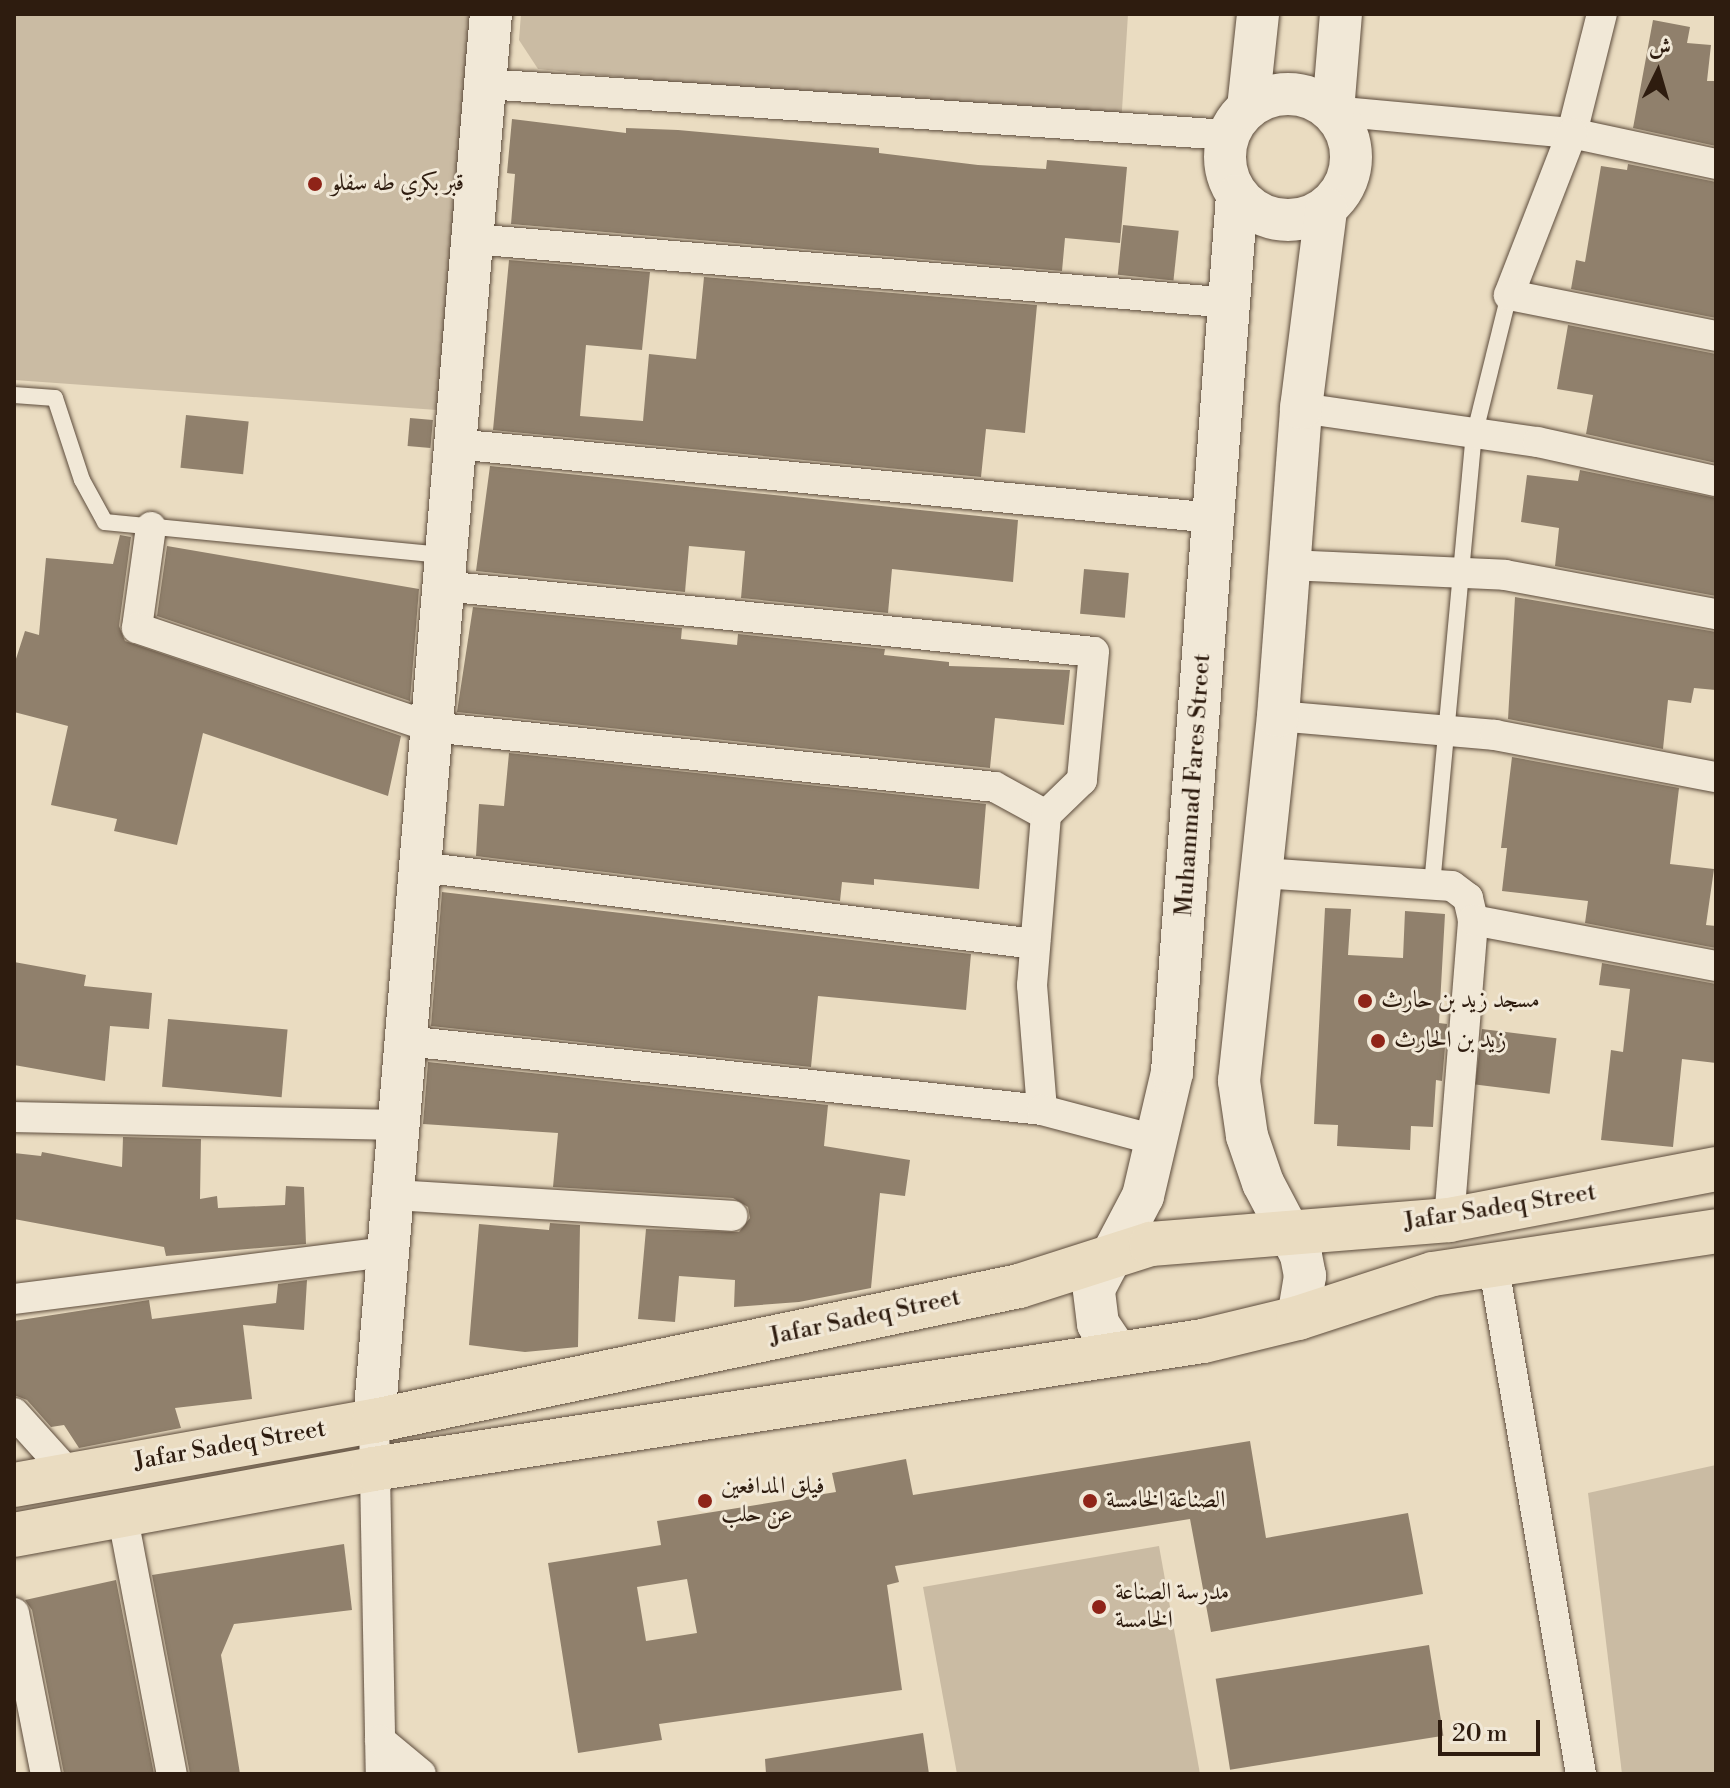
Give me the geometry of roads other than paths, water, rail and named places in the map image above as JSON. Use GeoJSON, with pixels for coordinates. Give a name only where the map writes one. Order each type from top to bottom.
{"type":"FeatureCollection","features":[{"type":"Feature","properties":{"kind":"main road"},"geometry":{"type":"LineString","coordinates":[[374,1421],[491,14]]}},
{"type":"Feature","properties":{"kind":"main road"},"geometry":{"type":"LineString","coordinates":[[1238,122],[1282,94],[1309,98],[1333,111],[1346,129],[1351,162],[1342,193],[1326,209],[1309,218],[1269,218],[1237,195],[1227,177],[1258,14]]}},
{"type":"Feature","properties":{"kind":"main road"},"geometry":{"type":"LineString","coordinates":[[1333,111],[1341,14]]}},
{"type":"Feature","properties":{"kind":"main road","name":"Muhammad Fares Street"},"geometry":{"type":"LineString","coordinates":[[1117,1352],[1105,1339],[1094,1307],[1094,1289],[1107,1257],[1143,1196],[1159,1141],[1172,1072],[1237,195]]}},
{"type":"Feature","properties":{"kind":"main road"},"geometry":{"type":"LineString","coordinates":[[1298,1318],[1305,1276],[1294,1234],[1263,1183],[1247,1136],[1239,1081],[1278,716],[1301,408],[1326,209]]}},
{"type":"Feature","properties":{"kind":"main road","name":"Jafar Sadeq Street"},"geometry":{"type":"LineString","coordinates":[[14,1485],[374,1421],[1019,1286],[1107,1257],[1197,1237],[1294,1234],[1449,1220],[1716,1169]]}},
{"type":"Feature","properties":{"kind":"main road","name":"Jafar Sadeq Street"},"geometry":{"type":"LineString","coordinates":[[14,1535],[373,1469],[1203,1341],[1298,1318],[1378,1288],[1493,1262],[1716,1231]]}},
{"type":"Feature","properties":{"kind":"street"},"geometry":{"type":"LineString","coordinates":[[1602,14],[1572,133],[1509,295],[1716,336]]}},
{"type":"Feature","properties":{"kind":"street"},"geometry":{"type":"LineString","coordinates":[[485,84],[1238,122]]}},
{"type":"Feature","properties":{"kind":"street"},"geometry":{"type":"LineString","coordinates":[[1333,111],[1572,133],[1716,164]]}},
{"type":"Feature","properties":{"kind":"street"},"geometry":{"type":"LineString","coordinates":[[472,239],[1231,303]]}},
{"type":"Feature","properties":{"kind":"street"},"geometry":{"type":"LineString","coordinates":[[1301,408],[1474,436],[1538,442],[1716,481]]}},
{"type":"Feature","properties":{"kind":"street"},"geometry":{"type":"LineString","coordinates":[[455,444],[1214,518]]}},
{"type":"Feature","properties":{"kind":"street"},"geometry":{"type":"LineString","coordinates":[[151,527],[137,628],[431,727],[995,787],[1046,815]]}},
{"type":"Feature","properties":{"kind":"street"},"geometry":{"type":"LineString","coordinates":[[1288,565],[1505,575],[1716,614]]}},
{"type":"Feature","properties":{"kind":"street"},"geometry":{"type":"LineString","coordinates":[[444,570],[1094,652],[1082,780],[1046,815],[1032,985],[1042,1110]]}},
{"type":"Feature","properties":{"kind":"street"},"geometry":{"type":"LineString","coordinates":[[1278,716],[1495,735],[1716,777]]}},
{"type":"Feature","properties":{"kind":"street"},"geometry":{"type":"LineString","coordinates":[[420,867],[1035,944]]}},
{"type":"Feature","properties":{"kind":"street"},"geometry":{"type":"LineString","coordinates":[[1262,873],[1452,886],[1468,898],[1473,920],[1449,1220]]}},
{"type":"Feature","properties":{"kind":"street"},"geometry":{"type":"LineString","coordinates":[[1473,920],[1716,966]]}},
{"type":"Feature","properties":{"kind":"street"},"geometry":{"type":"LineString","coordinates":[[406,1041],[1042,1110],[1159,1141]]}},
{"type":"Feature","properties":{"kind":"street"},"geometry":{"type":"LineString","coordinates":[[14,1117],[398,1125]]}},
{"type":"Feature","properties":{"kind":"street"},"geometry":{"type":"LineString","coordinates":[[393,1195],[732,1216]]}},
{"type":"Feature","properties":{"kind":"street"},"geometry":{"type":"LineString","coordinates":[[14,1299],[388,1252]]}},
{"type":"Feature","properties":{"kind":"street"},"geometry":{"type":"LineString","coordinates":[[1493,1262],[1581,1774]]}},
{"type":"Feature","properties":{"kind":"street"},"geometry":{"type":"LineString","coordinates":[[14,1413],[70,1475]]}},
{"type":"Feature","properties":{"kind":"street"},"geometry":{"type":"LineString","coordinates":[[374,1421],[381,1774]]}},
{"type":"Feature","properties":{"kind":"street"},"geometry":{"type":"LineString","coordinates":[[122,1513],[172,1774]]}},
{"type":"Feature","properties":{"kind":"street"},"geometry":{"type":"LineString","coordinates":[[14,1613],[46,1774]]}},
{"type":"Feature","properties":{"kind":"street"},"geometry":{"type":"LineString","coordinates":[[380,1740],[421,1774]]}},
{"type":"Feature","properties":{"kind":"lane"},"geometry":{"type":"LineString","coordinates":[[1432,885],[1474,436],[1509,295]]}},
{"type":"Feature","properties":{"kind":"lane"},"geometry":{"type":"LineString","coordinates":[[14,395],[55,398],[82,480],[105,522],[444,570]]}},
{"type":"Feature","properties":{"kind":"place","name":"قبر بكري طه سفلو"},"geometry":{"type":"Point","coordinates":[315,184]}},
{"type":"Feature","properties":{"kind":"place","name":"مسجد زيد بن حارث"},"geometry":{"type":"Point","coordinates":[1365,1001]}},
{"type":"Feature","properties":{"kind":"place","name":"زيد بن الحارث"},"geometry":{"type":"Point","coordinates":[1378,1041]}},
{"type":"Feature","properties":{"kind":"place","name":"فيلق المدافعين عن حلب"},"geometry":{"type":"Point","coordinates":[705,1501]}},
{"type":"Feature","properties":{"kind":"place","name":"الصناعة الخامسة"},"geometry":{"type":"Point","coordinates":[1090,1501]}},
{"type":"Feature","properties":{"kind":"place","name":"مدرسة الصناعة الخامسة"},"geometry":{"type":"Point","coordinates":[1099,1607]}}]}
